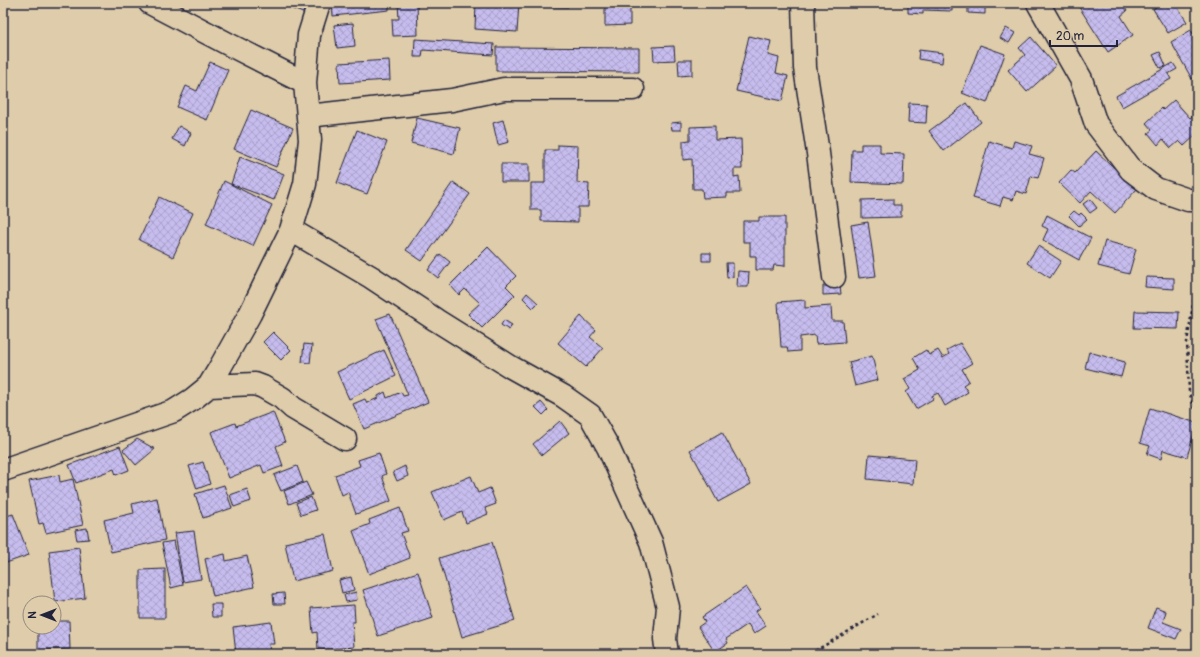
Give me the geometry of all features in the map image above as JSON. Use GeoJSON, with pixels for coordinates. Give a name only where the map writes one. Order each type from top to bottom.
{"type":"FeatureCollection","features":[{"type":"Feature","properties":{"kind":"street"},"geometry":{"type":"LineString","coordinates":[[150,3],[305,82]]}},
{"type":"Feature","properties":{"kind":"street"},"geometry":{"type":"LineString","coordinates":[[3,470],[174,411],[193,399],[209,386],[250,314],[291,230],[305,184],[310,140],[305,82],[309,35],[319,3]]}},
{"type":"Feature","properties":{"kind":"street"},"geometry":{"type":"LineString","coordinates":[[803,3],[806,68],[834,277]]}},
{"type":"Feature","properties":{"kind":"street"},"geometry":{"type":"LineString","coordinates":[[1038,3],[1081,79],[1096,124],[1131,170],[1156,189],[1192,200]]}},
{"type":"Feature","properties":{"kind":"street"},"geometry":{"type":"LineString","coordinates":[[308,116],[452,100],[504,89],[633,89]]}},
{"type":"Feature","properties":{"kind":"street"},"geometry":{"type":"LineString","coordinates":[[291,230],[371,277],[511,368],[563,396],[590,415],[608,447],[651,542],[668,607],[665,639],[667,654]]}},
{"type":"Feature","properties":{"kind":"street"},"geometry":{"type":"LineString","coordinates":[[209,386],[256,384],[282,398],[294,408],[345,439]]}},
{"type":"Feature","properties":{"kind":"path"},"geometry":{"type":"LineString","coordinates":[[1192,200],[1197,227],[1197,280],[1187,342],[1189,392],[1197,415]]}},
{"type":"Feature","properties":{"kind":"path"},"geometry":{"type":"LineString","coordinates":[[810,654],[878,614]]}},
{"type":"Feature","properties":{"kind":"building"},"geometry":{"type":"Polygon","coordinates":[[[277,3],[307,3],[303,13],[277,3]]]}},
{"type":"Feature","properties":{"kind":"building"},"geometry":{"type":"Polygon","coordinates":[[[332,3],[389,3],[389,10],[333,16],[332,3]]]}},
{"type":"Feature","properties":{"kind":"building"},"geometry":{"type":"Polygon","coordinates":[[[398,3],[417,3],[418,35],[393,36],[392,19],[399,19],[398,3]]]}},
{"type":"Feature","properties":{"kind":"building"},"geometry":{"type":"Polygon","coordinates":[[[476,3],[519,3],[517,32],[475,29],[476,3]]]}},
{"type":"Feature","properties":{"kind":"building"},"geometry":{"type":"Polygon","coordinates":[[[526,3],[568,3],[568,7],[526,6],[526,3]]]}},
{"type":"Feature","properties":{"kind":"building"},"geometry":{"type":"Polygon","coordinates":[[[605,3],[630,3],[630,25],[605,26],[605,3]]]}},
{"type":"Feature","properties":{"kind":"building"},"geometry":{"type":"Polygon","coordinates":[[[908,3],[988,3],[987,8],[985,7],[985,14],[968,13],[968,7],[952,6],[952,11],[923,10],[923,14],[908,13],[908,3]]]}},
{"type":"Feature","properties":{"kind":"building"},"geometry":{"type":"Polygon","coordinates":[[[1085,3],[1122,3],[1127,11],[1121,16],[1133,35],[1108,52],[1079,7],[1085,3]]]}},
{"type":"Feature","properties":{"kind":"building"},"geometry":{"type":"Polygon","coordinates":[[[1162,3],[1175,3],[1187,22],[1168,33],[1153,9],[1162,3]]]}},
{"type":"Feature","properties":{"kind":"building"},"geometry":{"type":"Polygon","coordinates":[[[353,23],[355,46],[337,48],[334,25],[353,23]]]}},
{"type":"Feature","properties":{"kind":"building"},"geometry":{"type":"Polygon","coordinates":[[[1006,28],[1015,33],[1009,43],[1000,38],[1006,28]]]}},
{"type":"Feature","properties":{"kind":"building"},"geometry":{"type":"Polygon","coordinates":[[[1191,30],[1197,41],[1197,76],[1192,79],[1171,42],[1191,30]]]}},
{"type":"Feature","properties":{"kind":"building"},"geometry":{"type":"Polygon","coordinates":[[[749,36],[771,41],[768,55],[779,58],[776,73],[788,76],[782,101],[736,91],[749,36]]]}},
{"type":"Feature","properties":{"kind":"building"},"geometry":{"type":"Polygon","coordinates":[[[1031,37],[1056,66],[1027,92],[1008,70],[1025,55],[1019,48],[1031,37]]]}},
{"type":"Feature","properties":{"kind":"building"},"geometry":{"type":"Polygon","coordinates":[[[415,39],[494,44],[493,55],[423,50],[422,57],[414,57],[415,39]]]}},
{"type":"Feature","properties":{"kind":"building"},"geometry":{"type":"Polygon","coordinates":[[[980,45],[1005,54],[987,103],[962,93],[980,45]]]}},
{"type":"Feature","properties":{"kind":"building"},"geometry":{"type":"Polygon","coordinates":[[[674,46],[675,60],[654,61],[653,47],[674,46]]]}},
{"type":"Feature","properties":{"kind":"building"},"geometry":{"type":"Polygon","coordinates":[[[496,47],[639,48],[639,72],[496,71],[496,47]]]}},
{"type":"Feature","properties":{"kind":"building"},"geometry":{"type":"Polygon","coordinates":[[[919,50],[943,53],[942,63],[918,59],[919,50]]]}},
{"type":"Feature","properties":{"kind":"building"},"geometry":{"type":"Polygon","coordinates":[[[1160,52],[1166,66],[1160,68],[1153,55],[1160,52]]]}},
{"type":"Feature","properties":{"kind":"building"},"geometry":{"type":"Polygon","coordinates":[[[389,60],[390,80],[340,83],[339,63],[389,60]]]}},
{"type":"Feature","properties":{"kind":"building"},"geometry":{"type":"Polygon","coordinates":[[[678,60],[692,60],[692,75],[679,76],[678,60]]]}},
{"type":"Feature","properties":{"kind":"building"},"geometry":{"type":"Polygon","coordinates":[[[210,62],[228,70],[207,120],[177,107],[186,86],[197,91],[210,62]]]}},
{"type":"Feature","properties":{"kind":"building"},"geometry":{"type":"Polygon","coordinates":[[[1173,63],[1177,69],[1168,74],[1171,79],[1122,107],[1116,96],[1173,63]]]}},
{"type":"Feature","properties":{"kind":"building"},"geometry":{"type":"Polygon","coordinates":[[[1174,100],[1190,118],[1195,114],[1197,115],[1197,134],[1184,146],[1179,141],[1171,148],[1163,139],[1158,145],[1148,133],[1152,130],[1146,123],[1162,108],[1163,110],[1174,100]]]}},
{"type":"Feature","properties":{"kind":"building"},"geometry":{"type":"Polygon","coordinates":[[[909,103],[927,104],[926,123],[908,122],[909,103]]]}},
{"type":"Feature","properties":{"kind":"building"},"geometry":{"type":"Polygon","coordinates":[[[967,103],[981,122],[944,151],[929,131],[967,103]]]}},
{"type":"Feature","properties":{"kind":"building"},"geometry":{"type":"Polygon","coordinates":[[[251,110],[293,128],[276,167],[234,149],[251,110]]]}},
{"type":"Feature","properties":{"kind":"building"},"geometry":{"type":"Polygon","coordinates":[[[417,118],[460,128],[454,154],[411,143],[417,118]]]}},
{"type":"Feature","properties":{"kind":"building"},"geometry":{"type":"Polygon","coordinates":[[[503,120],[509,142],[498,145],[493,123],[503,120]]]}},
{"type":"Feature","properties":{"kind":"building"},"geometry":{"type":"Polygon","coordinates":[[[681,122],[681,130],[672,130],[671,123],[681,122]]]}},
{"type":"Feature","properties":{"kind":"building"},"geometry":{"type":"Polygon","coordinates":[[[179,126],[191,133],[185,146],[172,139],[179,126]]]}},
{"type":"Feature","properties":{"kind":"building"},"geometry":{"type":"Polygon","coordinates":[[[715,126],[715,140],[741,139],[742,169],[734,169],[734,177],[739,176],[740,193],[727,193],[727,197],[703,198],[702,189],[693,189],[692,159],[683,160],[683,141],[690,140],[690,127],[715,126]]]}},
{"type":"Feature","properties":{"kind":"building"},"geometry":{"type":"Polygon","coordinates":[[[357,130],[387,142],[367,194],[337,183],[357,130]]]}},
{"type":"Feature","properties":{"kind":"building"},"geometry":{"type":"Polygon","coordinates":[[[989,141],[1012,148],[1014,141],[1032,146],[1029,154],[1044,158],[1038,178],[1031,176],[1026,194],[1016,191],[1013,200],[1003,197],[1000,206],[973,198],[989,141]]]}},
{"type":"Feature","properties":{"kind":"building"},"geometry":{"type":"Polygon","coordinates":[[[861,144],[880,144],[880,153],[904,154],[903,184],[851,182],[852,150],[861,150],[861,144]]]}},
{"type":"Feature","properties":{"kind":"building"},"geometry":{"type":"Polygon","coordinates":[[[558,145],[578,146],[577,183],[589,184],[588,207],[578,207],[578,222],[541,221],[541,210],[531,210],[531,183],[545,183],[545,150],[558,150],[558,145]]]}},
{"type":"Feature","properties":{"kind":"building"},"geometry":{"type":"Polygon","coordinates":[[[1096,151],[1137,189],[1115,213],[1091,191],[1080,203],[1059,183],[1071,170],[1075,173],[1096,151]]]}},
{"type":"Feature","properties":{"kind":"building"},"geometry":{"type":"Polygon","coordinates":[[[240,157],[284,174],[274,200],[231,184],[240,157]]]}},
{"type":"Feature","properties":{"kind":"building"},"geometry":{"type":"Polygon","coordinates":[[[501,164],[529,164],[529,182],[501,182],[501,164]]]}},
{"type":"Feature","properties":{"kind":"building"},"geometry":{"type":"Polygon","coordinates":[[[224,181],[272,205],[253,246],[206,224],[224,181]]]}},
{"type":"Feature","properties":{"kind":"building"},"geometry":{"type":"Polygon","coordinates":[[[453,182],[470,194],[422,261],[406,250],[453,182]]]}},
{"type":"Feature","properties":{"kind":"building"},"geometry":{"type":"Polygon","coordinates":[[[159,197],[193,213],[173,257],[139,240],[159,197]]]}},
{"type":"Feature","properties":{"kind":"building"},"geometry":{"type":"Polygon","coordinates":[[[893,199],[893,205],[901,205],[901,217],[862,218],[862,200],[893,199]]]}},
{"type":"Feature","properties":{"kind":"building"},"geometry":{"type":"Polygon","coordinates":[[[1090,199],[1097,208],[1090,213],[1083,204],[1090,199]]]}},
{"type":"Feature","properties":{"kind":"building"},"geometry":{"type":"Polygon","coordinates":[[[1074,211],[1079,215],[1081,213],[1087,219],[1079,226],[1069,216],[1074,211]]]}},
{"type":"Feature","properties":{"kind":"building"},"geometry":{"type":"Polygon","coordinates":[[[1047,215],[1091,238],[1079,260],[1043,240],[1048,229],[1042,226],[1047,215]]]}},
{"type":"Feature","properties":{"kind":"building"},"geometry":{"type":"Polygon","coordinates":[[[759,217],[785,217],[785,266],[774,265],[773,270],[756,270],[756,256],[750,256],[750,242],[743,242],[743,221],[759,221],[759,217]]]}},
{"type":"Feature","properties":{"kind":"building"},"geometry":{"type":"Polygon","coordinates":[[[868,222],[876,276],[859,278],[851,225],[868,222]]]}},
{"type":"Feature","properties":{"kind":"building"},"geometry":{"type":"Polygon","coordinates":[[[1105,241],[1136,249],[1129,274],[1098,266],[1105,241]]]}},
{"type":"Feature","properties":{"kind":"building"},"geometry":{"type":"Polygon","coordinates":[[[1038,246],[1061,261],[1050,278],[1027,263],[1038,246]]]}},
{"type":"Feature","properties":{"kind":"building"},"geometry":{"type":"Polygon","coordinates":[[[488,247],[516,276],[506,286],[515,295],[482,328],[468,314],[480,303],[465,289],[459,295],[450,285],[488,247]]]}},
{"type":"Feature","properties":{"kind":"building"},"geometry":{"type":"Polygon","coordinates":[[[702,253],[711,253],[711,261],[702,261],[702,253]]]}},
{"type":"Feature","properties":{"kind":"building"},"geometry":{"type":"Polygon","coordinates":[[[440,254],[450,262],[438,278],[428,270],[440,254]]]}},
{"type":"Feature","properties":{"kind":"building"},"geometry":{"type":"Polygon","coordinates":[[[726,263],[733,263],[733,277],[727,278],[726,263]]]}},
{"type":"Feature","properties":{"kind":"building"},"geometry":{"type":"Polygon","coordinates":[[[738,271],[749,272],[748,287],[737,287],[738,271]]]}},
{"type":"Feature","properties":{"kind":"building"},"geometry":{"type":"Polygon","coordinates":[[[1146,277],[1174,278],[1174,289],[1145,287],[1146,277]]]}},
{"type":"Feature","properties":{"kind":"building"},"geometry":{"type":"Polygon","coordinates":[[[823,286],[840,286],[841,294],[823,295],[823,286]]]}},
{"type":"Feature","properties":{"kind":"building"},"geometry":{"type":"Polygon","coordinates":[[[527,293],[538,303],[533,308],[523,298],[527,293]]]}},
{"type":"Feature","properties":{"kind":"building"},"geometry":{"type":"Polygon","coordinates":[[[805,300],[805,308],[831,306],[832,321],[843,321],[845,342],[816,344],[815,335],[800,337],[800,351],[788,352],[787,347],[781,347],[778,302],[805,300]]]}},
{"type":"Feature","properties":{"kind":"building"},"geometry":{"type":"Polygon","coordinates":[[[1135,311],[1179,312],[1178,329],[1134,328],[1135,311]]]}},
{"type":"Feature","properties":{"kind":"building"},"geometry":{"type":"Polygon","coordinates":[[[390,314],[428,402],[364,429],[353,404],[365,399],[367,403],[378,398],[378,396],[385,392],[387,398],[401,392],[403,396],[408,395],[376,319],[390,314]]]}},
{"type":"Feature","properties":{"kind":"building"},"geometry":{"type":"Polygon","coordinates":[[[581,316],[596,330],[590,337],[603,348],[586,367],[558,343],[581,316]]]}},
{"type":"Feature","properties":{"kind":"building"},"geometry":{"type":"Polygon","coordinates":[[[504,320],[512,325],[509,330],[501,325],[504,320]]]}},
{"type":"Feature","properties":{"kind":"building"},"geometry":{"type":"Polygon","coordinates":[[[273,332],[291,350],[281,360],[263,342],[273,332]]]}},
{"type":"Feature","properties":{"kind":"building"},"geometry":{"type":"Polygon","coordinates":[[[960,343],[972,363],[962,369],[969,381],[963,385],[968,392],[945,406],[938,393],[932,396],[933,399],[916,409],[906,392],[910,389],[904,379],[920,370],[913,358],[926,350],[929,355],[938,350],[943,358],[949,354],[947,350],[960,343]]]}},
{"type":"Feature","properties":{"kind":"building"},"geometry":{"type":"Polygon","coordinates":[[[304,344],[312,345],[310,363],[302,362],[304,344]]]}},
{"type":"Feature","properties":{"kind":"building"},"geometry":{"type":"Polygon","coordinates":[[[384,350],[396,376],[349,399],[337,372],[384,350]]]}},
{"type":"Feature","properties":{"kind":"building"},"geometry":{"type":"Polygon","coordinates":[[[1089,352],[1125,362],[1121,377],[1085,368],[1089,352]]]}},
{"type":"Feature","properties":{"kind":"building"},"geometry":{"type":"Polygon","coordinates":[[[872,356],[878,380],[855,386],[849,362],[872,356]]]}},
{"type":"Feature","properties":{"kind":"building"},"geometry":{"type":"Polygon","coordinates":[[[541,402],[548,410],[543,415],[535,407],[541,402]]]}},
{"type":"Feature","properties":{"kind":"building"},"geometry":{"type":"Polygon","coordinates":[[[1150,408],[1197,423],[1187,457],[1163,450],[1161,459],[1147,454],[1150,446],[1140,443],[1150,408]]]}},
{"type":"Feature","properties":{"kind":"building"},"geometry":{"type":"Polygon","coordinates":[[[273,412],[285,442],[276,446],[283,466],[264,473],[261,465],[229,478],[211,432],[235,423],[236,426],[273,412]]]}},
{"type":"Feature","properties":{"kind":"building"},"geometry":{"type":"Polygon","coordinates":[[[560,421],[569,433],[542,455],[533,444],[560,421]]]}},
{"type":"Feature","properties":{"kind":"building"},"geometry":{"type":"Polygon","coordinates":[[[722,432],[751,484],[718,502],[690,450],[722,432]]]}},
{"type":"Feature","properties":{"kind":"building"},"geometry":{"type":"Polygon","coordinates":[[[137,439],[155,449],[136,465],[123,450],[137,439]]]}},
{"type":"Feature","properties":{"kind":"building"},"geometry":{"type":"Polygon","coordinates":[[[120,446],[129,470],[116,475],[114,469],[76,483],[69,465],[120,446]]]}},
{"type":"Feature","properties":{"kind":"building"},"geometry":{"type":"Polygon","coordinates":[[[379,453],[386,474],[382,476],[391,501],[356,514],[348,492],[342,495],[335,475],[360,466],[358,460],[379,453]]]}},
{"type":"Feature","properties":{"kind":"building"},"geometry":{"type":"Polygon","coordinates":[[[869,455],[915,459],[913,484],[867,479],[869,455]]]}},
{"type":"Feature","properties":{"kind":"building"},"geometry":{"type":"Polygon","coordinates":[[[203,462],[210,484],[197,489],[189,466],[203,462]]]}},
{"type":"Feature","properties":{"kind":"building"},"geometry":{"type":"Polygon","coordinates":[[[297,466],[303,482],[281,491],[274,475],[297,466]]]}},
{"type":"Feature","properties":{"kind":"building"},"geometry":{"type":"Polygon","coordinates":[[[405,466],[408,476],[397,481],[393,472],[405,466]]]}},
{"type":"Feature","properties":{"kind":"building"},"geometry":{"type":"Polygon","coordinates":[[[59,475],[60,482],[73,479],[83,525],[46,533],[43,523],[39,524],[29,481],[59,475]]]}},
{"type":"Feature","properties":{"kind":"building"},"geometry":{"type":"Polygon","coordinates":[[[471,476],[478,493],[490,488],[496,504],[485,508],[488,514],[466,523],[462,512],[444,520],[432,492],[471,476]]]}},
{"type":"Feature","properties":{"kind":"building"},"geometry":{"type":"Polygon","coordinates":[[[306,482],[312,495],[289,504],[284,491],[306,482]]]}},
{"type":"Feature","properties":{"kind":"building"},"geometry":{"type":"Polygon","coordinates":[[[224,485],[232,508],[203,518],[195,494],[224,485]]]}},
{"type":"Feature","properties":{"kind":"building"},"geometry":{"type":"Polygon","coordinates":[[[247,489],[251,501],[234,507],[230,495],[247,489]]]}},
{"type":"Feature","properties":{"kind":"building"},"geometry":{"type":"Polygon","coordinates":[[[311,497],[316,510],[301,515],[296,503],[311,497]]]}},
{"type":"Feature","properties":{"kind":"building"},"geometry":{"type":"Polygon","coordinates":[[[157,498],[165,540],[111,552],[104,520],[134,513],[132,504],[157,498]]]}},
{"type":"Feature","properties":{"kind":"building"},"geometry":{"type":"Polygon","coordinates":[[[400,508],[408,531],[401,533],[410,558],[369,574],[353,531],[370,524],[369,520],[400,508]]]}},
{"type":"Feature","properties":{"kind":"building"},"geometry":{"type":"Polygon","coordinates":[[[13,514],[29,555],[3,564],[3,517],[13,514]]]}},
{"type":"Feature","properties":{"kind":"building"},"geometry":{"type":"Polygon","coordinates":[[[87,528],[89,539],[77,540],[75,530],[87,528]]]}},
{"type":"Feature","properties":{"kind":"building"},"geometry":{"type":"Polygon","coordinates":[[[194,531],[201,579],[183,582],[175,533],[194,531]]]}},
{"type":"Feature","properties":{"kind":"building"},"geometry":{"type":"Polygon","coordinates":[[[325,534],[333,571],[293,581],[285,543],[325,534]]]}},
{"type":"Feature","properties":{"kind":"building"},"geometry":{"type":"Polygon","coordinates":[[[174,541],[183,585],[171,588],[162,543],[174,541]]]}},
{"type":"Feature","properties":{"kind":"building"},"geometry":{"type":"Polygon","coordinates":[[[492,542],[515,621],[462,637],[439,558],[492,542]]]}},
{"type":"Feature","properties":{"kind":"building"},"geometry":{"type":"Polygon","coordinates":[[[79,547],[85,598],[62,601],[62,595],[54,595],[49,551],[79,547]]]}},
{"type":"Feature","properties":{"kind":"building"},"geometry":{"type":"Polygon","coordinates":[[[225,554],[226,561],[247,556],[254,587],[213,596],[205,559],[225,554]]]}},
{"type":"Feature","properties":{"kind":"building"},"geometry":{"type":"Polygon","coordinates":[[[165,569],[165,618],[140,618],[140,570],[165,569]]]}},
{"type":"Feature","properties":{"kind":"building"},"geometry":{"type":"Polygon","coordinates":[[[418,572],[433,618],[378,636],[363,590],[418,572]]]}},
{"type":"Feature","properties":{"kind":"building"},"geometry":{"type":"Polygon","coordinates":[[[351,577],[354,590],[342,593],[339,580],[351,577]]]}},
{"type":"Feature","properties":{"kind":"building"},"geometry":{"type":"Polygon","coordinates":[[[746,587],[760,608],[756,611],[766,626],[754,634],[748,624],[726,639],[728,643],[715,652],[698,627],[705,622],[702,617],[746,587]]]}},
{"type":"Feature","properties":{"kind":"building"},"geometry":{"type":"Polygon","coordinates":[[[356,592],[357,600],[346,602],[344,595],[356,592]]]}},
{"type":"Feature","properties":{"kind":"building"},"geometry":{"type":"Polygon","coordinates":[[[284,593],[285,604],[274,604],[273,594],[284,593]]]}},
{"type":"Feature","properties":{"kind":"building"},"geometry":{"type":"Polygon","coordinates":[[[211,604],[221,604],[221,617],[212,617],[211,604]]]}},
{"type":"Feature","properties":{"kind":"building"},"geometry":{"type":"Polygon","coordinates":[[[354,605],[355,622],[352,622],[354,647],[318,650],[317,632],[313,633],[311,608],[354,605]]]}},
{"type":"Feature","properties":{"kind":"building"},"geometry":{"type":"Polygon","coordinates":[[[1156,607],[1166,611],[1163,622],[1181,629],[1176,639],[1148,628],[1156,607]]]}},
{"type":"Feature","properties":{"kind":"building"},"geometry":{"type":"Polygon","coordinates":[[[62,621],[69,621],[70,649],[38,650],[38,635],[62,635],[62,621]]]}},
{"type":"Feature","properties":{"kind":"building"},"geometry":{"type":"Polygon","coordinates":[[[271,622],[274,644],[269,644],[270,654],[236,654],[233,627],[271,622]]]}},
{"type":"Feature","properties":{"kind":"building"},"geometry":{"type":"Polygon","coordinates":[[[371,649],[372,654],[357,654],[357,651],[371,649]]]}}]}
